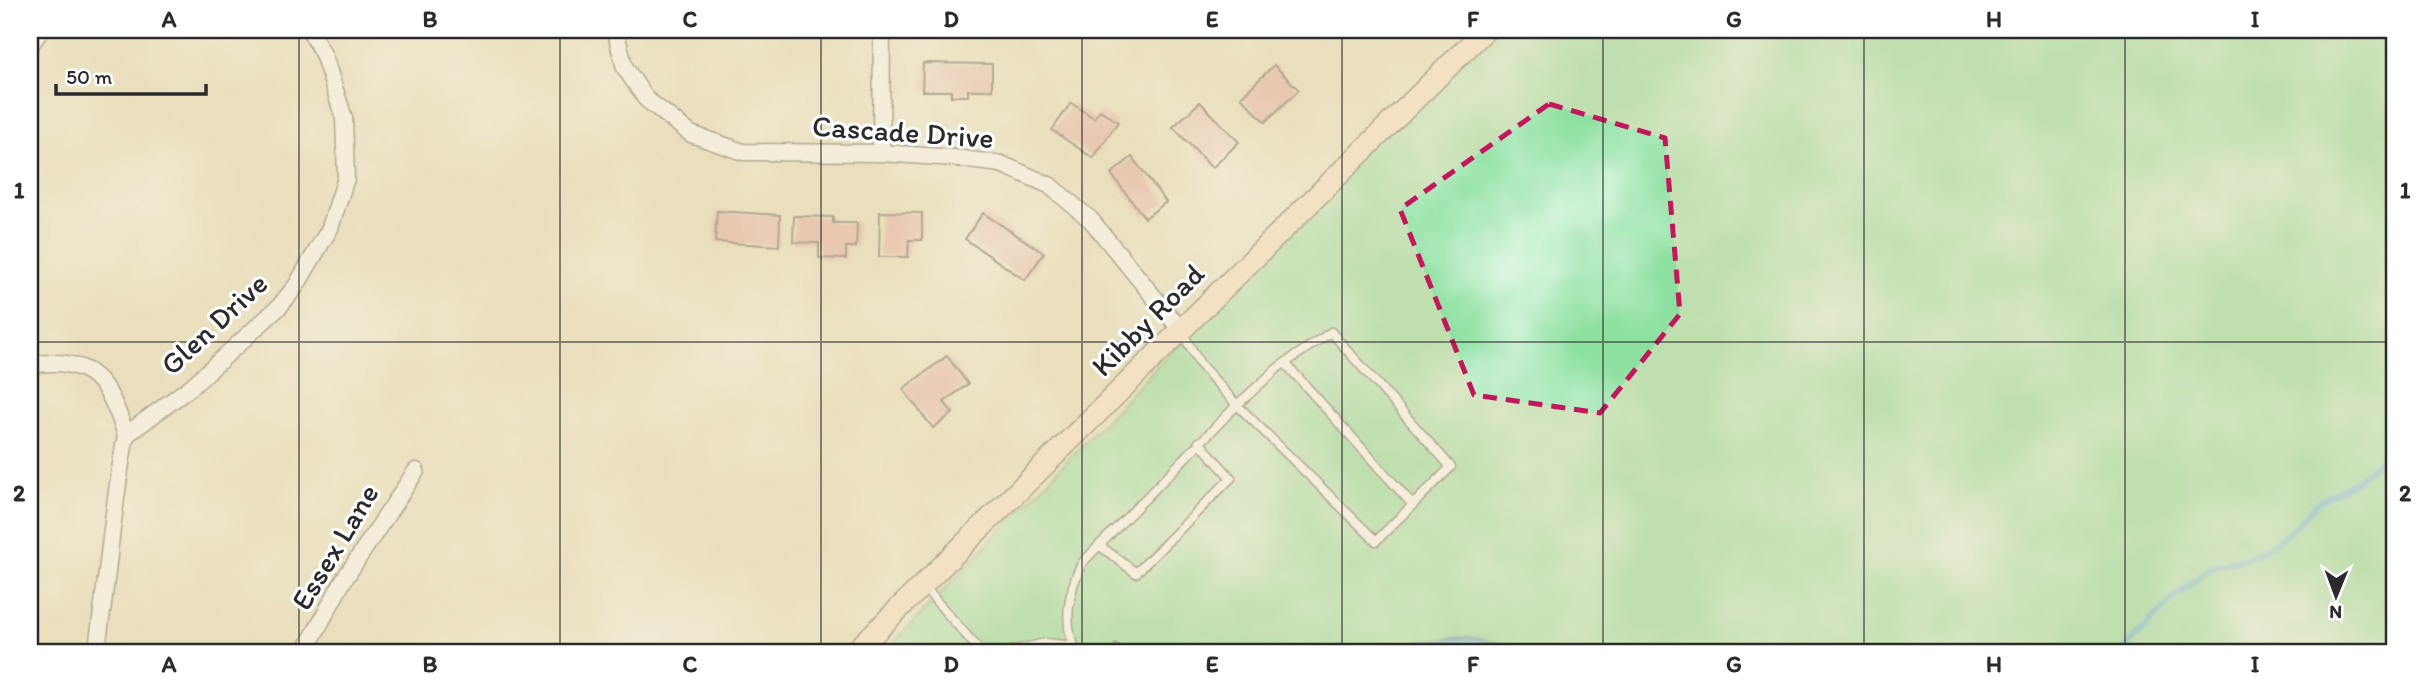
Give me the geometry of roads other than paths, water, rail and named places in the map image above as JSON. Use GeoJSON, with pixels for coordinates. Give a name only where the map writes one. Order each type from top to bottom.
{"type":"FeatureCollection","features":[{"type":"Feature","properties":{"kind":"main road","name":"Kibby Road"},"geometry":{"type":"LineString","coordinates":[[854,653],[1485,30]]}},
{"type":"Feature","properties":{"kind":"street"},"geometry":{"type":"LineString","coordinates":[[30,45],[41,30]]}},
{"type":"Feature","properties":{"kind":"street","name":"Glen Drive"},"geometry":{"type":"LineString","coordinates":[[126,435],[192,386],[279,307],[296,286],[330,228],[346,178],[344,118],[324,56],[310,30]]}},
{"type":"Feature","properties":{"kind":"street","name":"Cascade Drive"},"geometry":{"type":"LineString","coordinates":[[615,30],[625,68],[646,99],[691,134],[743,152],[881,153],[1001,164],[1049,185],[1091,220],[1180,329]]}},
{"type":"Feature","properties":{"kind":"street"},"geometry":{"type":"LineString","coordinates":[[881,153],[883,30]]}},
{"type":"Feature","properties":{"kind":"street"},"geometry":{"type":"LineString","coordinates":[[30,365],[68,363],[87,369],[102,383],[116,404],[126,435],[116,490],[96,653]]}},
{"type":"Feature","properties":{"kind":"street","name":"Essex Lane"},"geometry":{"type":"LineString","coordinates":[[304,653],[343,581],[416,471]]}},
{"type":"Feature","properties":{"kind":"lane"},"geometry":{"type":"LineString","coordinates":[[1001,653],[1046,643],[1075,649],[1068,615],[1072,583],[1082,563],[1237,405],[1285,363],[1331,332],[1451,467],[1376,541],[1237,405],[1200,363],[1180,329]]}},
{"type":"Feature","properties":{"kind":"lane"},"geometry":{"type":"LineString","coordinates":[[1285,363],[1413,505]]}},
{"type":"Feature","properties":{"kind":"lane"},"geometry":{"type":"LineString","coordinates":[[1099,545],[1136,573],[1231,478],[1199,442]]}},
{"type":"Feature","properties":{"kind":"lane"},"geometry":{"type":"LineString","coordinates":[[922,585],[981,652],[990,653]]}},
{"type":"Feature","properties":{"kind":"water"},"geometry":{"type":"Polygon","coordinates":[[[1468,637],[1543,653],[1376,653],[1422,641],[1468,637]]]}},
{"type":"Feature","properties":{"kind":"waterway"},"geometry":{"type":"LineString","coordinates":[[2121,653],[2176,596],[2211,567],[2253,556],[2290,532],[2319,501],[2354,482],[2394,448]]}}]}
